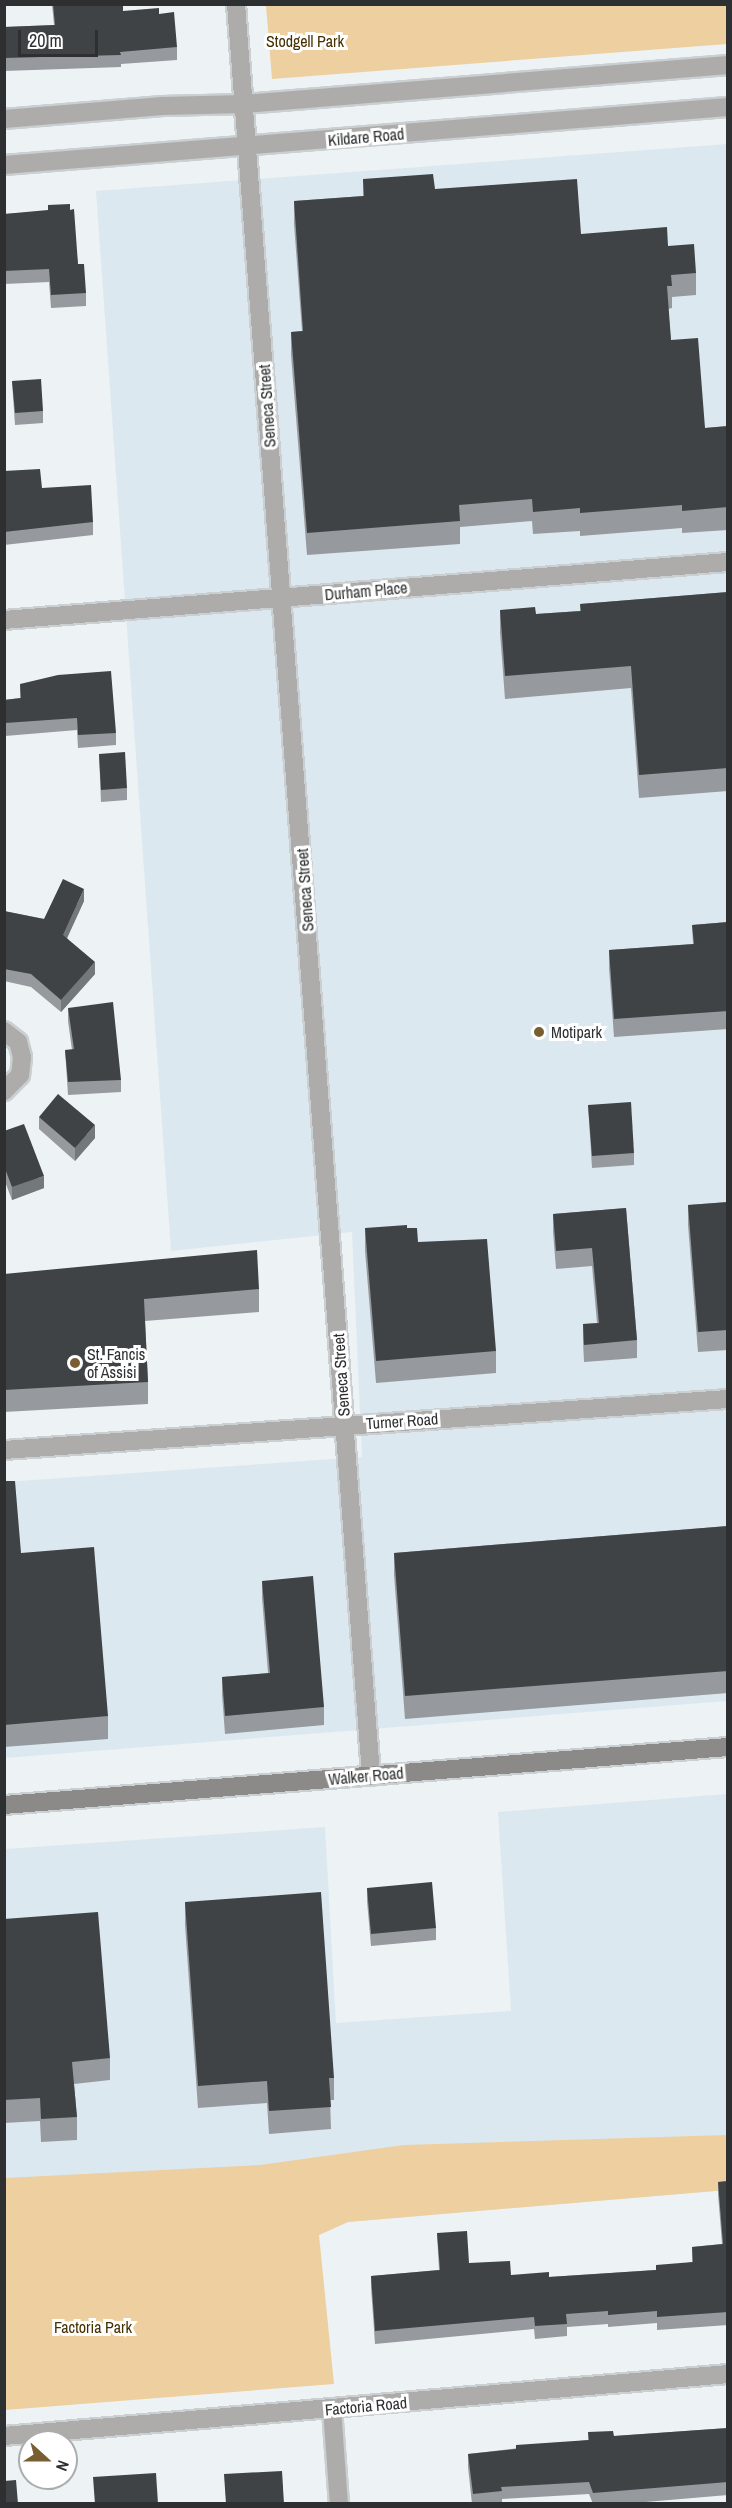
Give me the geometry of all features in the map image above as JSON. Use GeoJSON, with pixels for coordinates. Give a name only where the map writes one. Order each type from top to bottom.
{"type":"FeatureCollection","features":[{"type":"Feature","properties":{"kind":"main road","name":"Walker Road"},"geometry":{"type":"LineString","coordinates":[[4,1805],[728,1747]]}},
{"type":"Feature","properties":{"kind":"street","name":"Seneca Street"},"geometry":{"type":"LineString","coordinates":[[236,4],[371,1776]]}},
{"type":"Feature","properties":{"kind":"street"},"geometry":{"type":"LineString","coordinates":[[4,119],[162,106],[244,104],[728,65]]}},
{"type":"Feature","properties":{"kind":"street","name":"Kildare Road"},"geometry":{"type":"LineString","coordinates":[[4,165],[728,107]]}},
{"type":"Feature","properties":{"kind":"street","name":"Durham Place"},"geometry":{"type":"LineString","coordinates":[[4,620],[728,562]]}},
{"type":"Feature","properties":{"kind":"street"},"geometry":{"type":"LineString","coordinates":[[4,1031],[18,1042],[22,1057],[20,1075],[4,1091]]}},
{"type":"Feature","properties":{"kind":"street","name":"Turner Road"},"geometry":{"type":"LineString","coordinates":[[4,1450],[728,1399]]}},
{"type":"Feature","properties":{"kind":"street","name":"Factoria Road"},"geometry":{"type":"LineString","coordinates":[[4,2436],[728,2374]]}},
{"type":"Feature","properties":{"kind":"street"},"geometry":{"type":"LineString","coordinates":[[332,2409],[339,2504]]}},
{"type":"Feature","properties":{"kind":"shaded area"},"geometry":{"type":"Polygon","coordinates":[[[727,144],[727,1701],[5,1758],[5,1482],[362,1457],[352,1232],[171,1251],[96,191],[727,144]]]}},
{"type":"Feature","properties":{"kind":"shaded area"},"geometry":{"type":"Polygon","coordinates":[[[727,1794],[727,2190],[348,2222],[319,2235],[5,2256],[5,1849],[325,1827],[336,2023],[511,2011],[498,1812],[727,1794]]]}},
{"type":"Feature","properties":{"kind":"green space","name":"Stodgell Park"},"geometry":{"type":"Polygon","coordinates":[[[266,5],[727,5],[727,44],[272,79],[266,5]]]}},
{"type":"Feature","properties":{"kind":"green space","name":"Factoria Park"},"geometry":{"type":"Polygon","coordinates":[[[727,2135],[727,2190],[348,2222],[319,2235],[334,2384],[5,2410],[5,2178],[260,2165],[404,2145],[727,2135]]]}},
{"type":"Feature","properties":{"kind":"building"},"geometry":{"type":"Polygon","coordinates":[[[53,4],[123,4],[123,11],[159,8],[159,14],[174,12],[177,47],[120,52],[121,55],[4,58],[4,27],[55,25],[53,4]]]}},
{"type":"Feature","properties":{"kind":"building"},"geometry":{"type":"Polygon","coordinates":[[[433,174],[435,189],[577,179],[581,234],[667,227],[668,246],[694,244],[696,273],[671,275],[672,286],[667,286],[671,340],[698,338],[705,428],[728,426],[728,507],[682,511],[682,505],[580,513],[580,508],[533,512],[532,499],[459,505],[460,521],[307,533],[291,332],[303,331],[294,201],[364,196],[363,179],[433,174]]]}},
{"type":"Feature","properties":{"kind":"building"},"geometry":{"type":"Polygon","coordinates":[[[70,204],[70,210],[74,209],[78,264],[84,264],[86,293],[51,295],[49,269],[4,271],[4,214],[48,210],[48,205],[70,204]]]}},
{"type":"Feature","properties":{"kind":"building"},"geometry":{"type":"Polygon","coordinates":[[[41,379],[43,411],[15,413],[12,381],[41,379]]]}},
{"type":"Feature","properties":{"kind":"building"},"geometry":{"type":"Polygon","coordinates":[[[40,469],[42,488],[91,485],[93,522],[4,532],[4,471],[40,469]]]}},
{"type":"Feature","properties":{"kind":"building"},"geometry":{"type":"Polygon","coordinates":[[[728,592],[728,768],[639,775],[631,666],[505,676],[500,610],[535,607],[536,614],[581,611],[580,604],[728,592]]]}},
{"type":"Feature","properties":{"kind":"building"},"geometry":{"type":"Polygon","coordinates":[[[111,671],[116,733],[78,735],[77,718],[5,723],[4,730],[4,700],[21,698],[20,684],[58,675],[111,671]]]}},
{"type":"Feature","properties":{"kind":"building"},"geometry":{"type":"Polygon","coordinates":[[[125,752],[127,788],[101,790],[99,754],[125,752]]]}},
{"type":"Feature","properties":{"kind":"building"},"geometry":{"type":"Polygon","coordinates":[[[63,879],[84,889],[63,935],[95,962],[61,1000],[31,974],[4,969],[4,911],[44,919],[63,879]]]}},
{"type":"Feature","properties":{"kind":"building"},"geometry":{"type":"Polygon","coordinates":[[[728,922],[728,1011],[614,1019],[609,950],[694,944],[692,925],[728,922]]]}},
{"type":"Feature","properties":{"kind":"building"},"geometry":{"type":"Polygon","coordinates":[[[113,1002],[121,1080],[68,1082],[65,1050],[74,1049],[68,1008],[113,1002]]]}},
{"type":"Feature","properties":{"kind":"building"},"geometry":{"type":"Polygon","coordinates":[[[58,1094],[95,1125],[75,1148],[39,1117],[58,1094]]]}},
{"type":"Feature","properties":{"kind":"building"},"geometry":{"type":"Polygon","coordinates":[[[631,1102],[634,1153],[592,1156],[588,1105],[631,1102]]]}},
{"type":"Feature","properties":{"kind":"building"},"geometry":{"type":"Polygon","coordinates":[[[24,1124],[44,1176],[12,1187],[4,1166],[4,1131],[24,1124]]]}},
{"type":"Feature","properties":{"kind":"building"},"geometry":{"type":"Polygon","coordinates":[[[728,1202],[728,1330],[698,1332],[688,1205],[728,1202]]]}},
{"type":"Feature","properties":{"kind":"building"},"geometry":{"type":"Polygon","coordinates":[[[626,1208],[637,1340],[584,1345],[583,1324],[599,1323],[592,1248],[556,1251],[553,1214],[626,1208]]]}},
{"type":"Feature","properties":{"kind":"building"},"geometry":{"type":"Polygon","coordinates":[[[407,1225],[407,1228],[417,1228],[418,1242],[487,1239],[496,1351],[376,1361],[365,1228],[407,1225]]]}},
{"type":"Feature","properties":{"kind":"building","name":"St. Fancis of Assisi"},"geometry":{"type":"Polygon","coordinates":[[[257,1250],[259,1289],[144,1299],[148,1382],[4,1390],[4,1274],[257,1250]]]}},
{"type":"Feature","properties":{"kind":"building"},"geometry":{"type":"Polygon","coordinates":[[[4,1481],[15,1481],[21,1553],[94,1547],[108,1716],[4,1725],[4,1481]]]}},
{"type":"Feature","properties":{"kind":"building"},"geometry":{"type":"Polygon","coordinates":[[[728,1526],[728,1671],[405,1696],[394,1553],[728,1526]]]}},
{"type":"Feature","properties":{"kind":"building"},"geometry":{"type":"Polygon","coordinates":[[[313,1576],[324,1707],[225,1716],[222,1677],[270,1673],[262,1581],[313,1576]]]}},
{"type":"Feature","properties":{"kind":"building"},"geometry":{"type":"Polygon","coordinates":[[[432,1882],[436,1928],[371,1934],[367,1888],[432,1882]]]}},
{"type":"Feature","properties":{"kind":"building"},"geometry":{"type":"Polygon","coordinates":[[[321,1892],[334,2078],[329,2078],[331,2107],[269,2111],[267,2081],[198,2086],[185,1902],[321,1892]]]}},
{"type":"Feature","properties":{"kind":"building"},"geometry":{"type":"Polygon","coordinates":[[[98,1912],[110,2058],[72,2062],[77,2117],[41,2119],[40,2098],[4,2100],[4,1919],[98,1912]]]}},
{"type":"Feature","properties":{"kind":"building"},"geometry":{"type":"Polygon","coordinates":[[[728,2181],[728,2312],[657,2317],[657,2311],[608,2315],[608,2311],[566,2314],[567,2324],[535,2326],[534,2317],[375,2331],[371,2276],[440,2270],[437,2233],[467,2231],[469,2263],[510,2261],[511,2275],[549,2272],[549,2277],[656,2270],[656,2265],[693,2262],[692,2247],[723,2244],[718,2182],[728,2181]]]}},
{"type":"Feature","properties":{"kind":"building"},"geometry":{"type":"Polygon","coordinates":[[[728,2428],[728,2482],[593,2493],[589,2482],[501,2487],[502,2491],[473,2494],[468,2454],[516,2449],[516,2445],[589,2440],[588,2432],[613,2431],[614,2436],[728,2428]]]}},
{"type":"Feature","properties":{"kind":"building"},"geometry":{"type":"Polygon","coordinates":[[[282,2471],[284,2504],[226,2504],[224,2474],[282,2471]]]}},
{"type":"Feature","properties":{"kind":"building"},"geometry":{"type":"Polygon","coordinates":[[[156,2473],[158,2504],[95,2504],[93,2477],[156,2473]]]}},
{"type":"Feature","properties":{"kind":"building"},"geometry":{"type":"Polygon","coordinates":[[[16,2480],[18,2504],[4,2504],[4,2481],[16,2480]]]}},
{"type":"Feature","properties":{"kind":"place","name":"Motipark"},"geometry":{"type":"Point","coordinates":[539,1032]}},
{"type":"Feature","properties":{"kind":"place","name":"St. Fancis of Assisi"},"geometry":{"type":"Point","coordinates":[75,1363]}}]}
